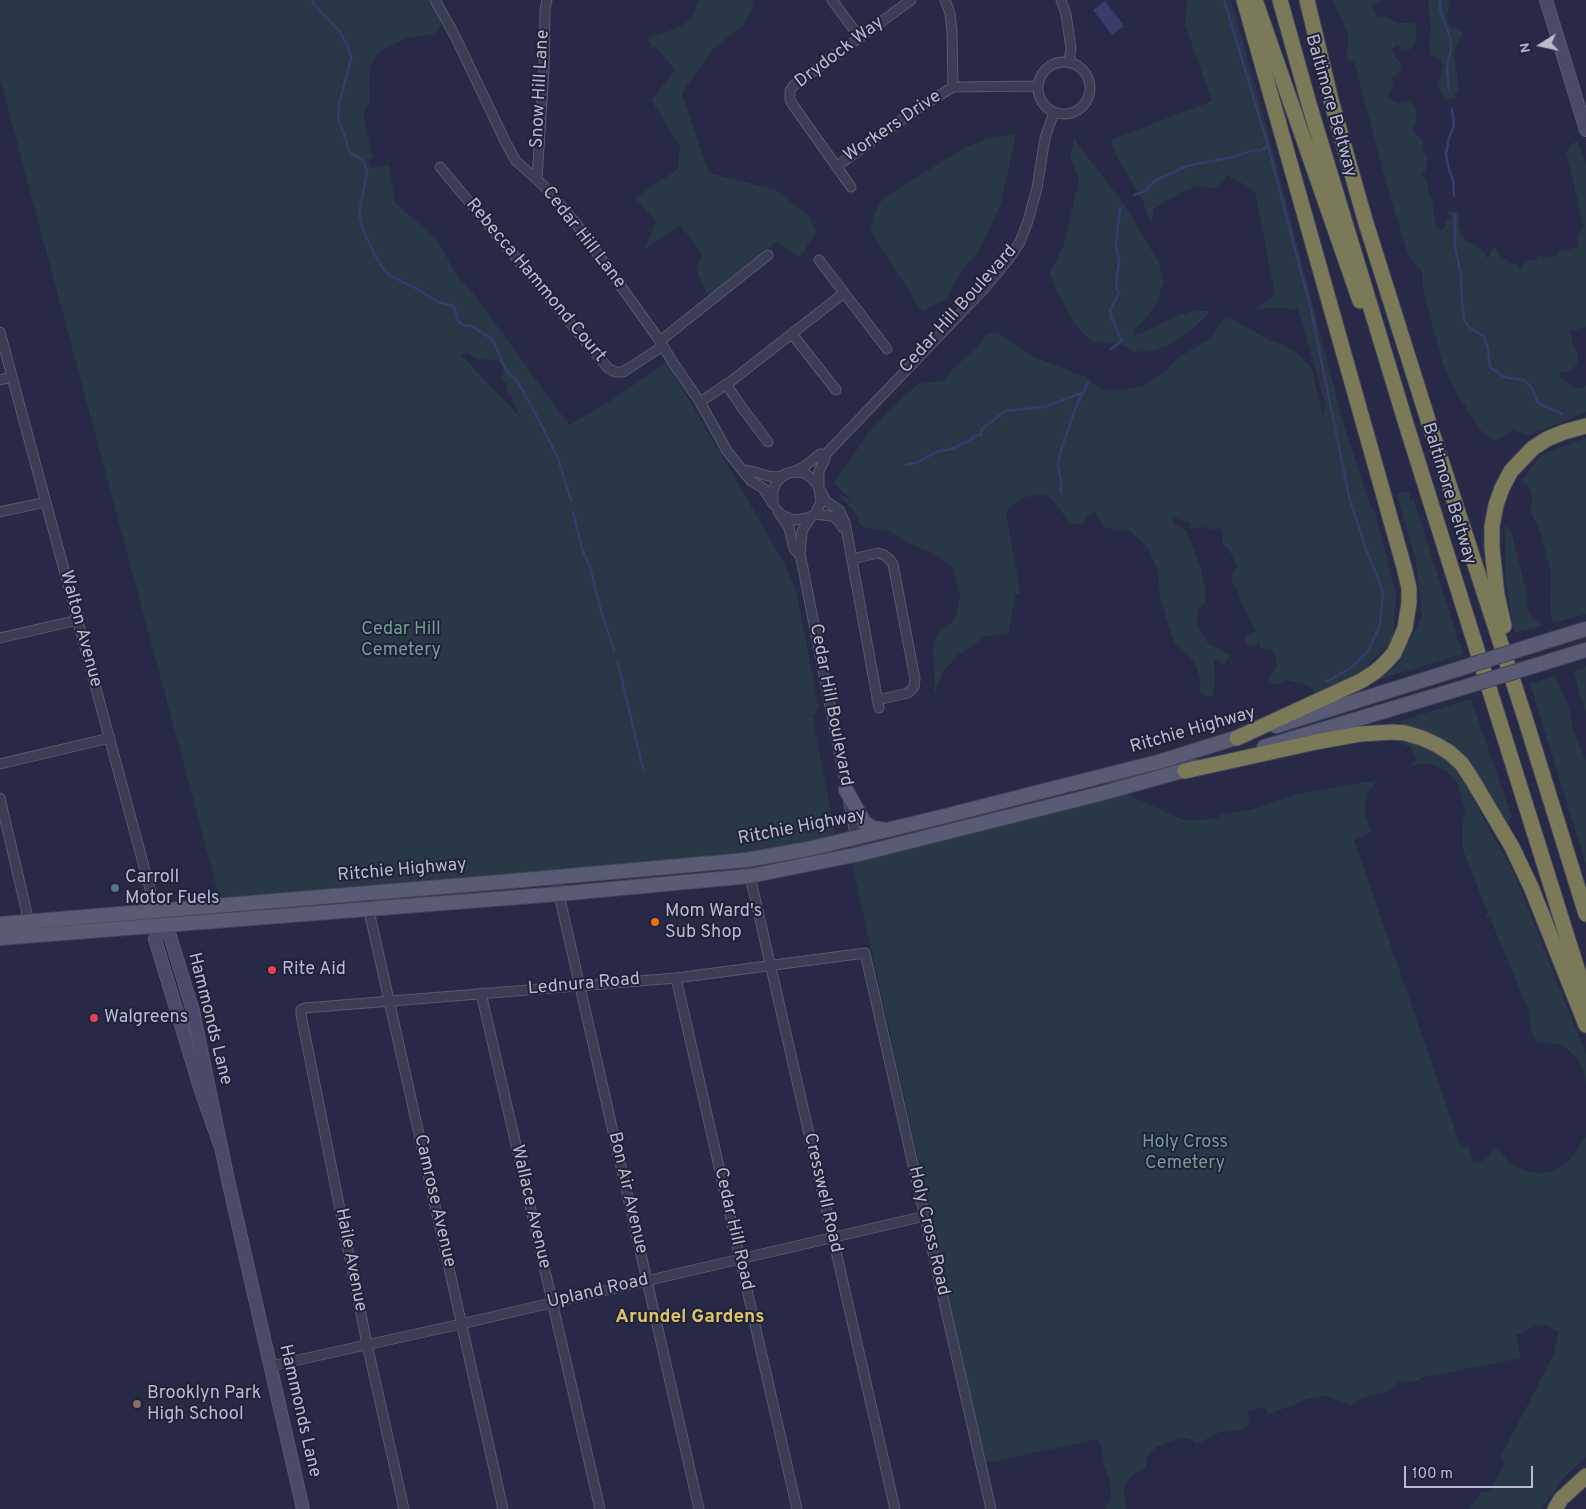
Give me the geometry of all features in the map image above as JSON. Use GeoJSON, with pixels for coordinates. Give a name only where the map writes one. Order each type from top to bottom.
{"type":"FeatureCollection","features":[{"type":"Feature","properties":{"kind":"highway"},"geometry":{"type":"LineString","coordinates":[[1237,738],[1361,681],[1375,672],[1385,663],[1400,642],[1408,616],[1409,603],[1409,588],[1404,566],[1244,0]]}},
{"type":"Feature","properties":{"kind":"highway"},"geometry":{"type":"LineString","coordinates":[[1255,0],[1352,281],[1407,427]]}},
{"type":"Feature","properties":{"kind":"highway","name":"Baltimore Beltway"},"geometry":{"type":"LineString","coordinates":[[1280,0],[1309,104],[1407,427],[1586,996]]}},
{"type":"Feature","properties":{"kind":"highway","name":"Baltimore Beltway"},"geometry":{"type":"LineString","coordinates":[[1308,0],[1312,25],[1351,172],[1586,914]]}},
{"type":"Feature","properties":{"kind":"highway"},"geometry":{"type":"LineString","coordinates":[[1525,718],[1497,595],[1492,534],[1496,505],[1511,471],[1534,448],[1547,439],[1586,426]]}},
{"type":"Feature","properties":{"kind":"highway"},"geometry":{"type":"LineString","coordinates":[[1185,771],[1360,734],[1393,732],[1422,738],[1437,744],[1462,764],[1512,847],[1535,896],[1586,1025]]}},
{"type":"Feature","properties":{"kind":"highway"},"geometry":{"type":"LineString","coordinates":[[1555,1509],[1561,1500],[1586,1476]]}},
{"type":"Feature","properties":{"kind":"highway"},"geometry":{"type":"LineString","coordinates":[[1565,1509],[1586,1476]]}},
{"type":"Feature","properties":{"kind":"main road","name":"Ritchie Highway"},"geometry":{"type":"LineString","coordinates":[[0,924],[746,860],[808,849],[1162,761],[1586,629]]}},
{"type":"Feature","properties":{"kind":"main road","name":"Ritchie Highway"},"geometry":{"type":"LineString","coordinates":[[0,938],[558,894],[750,876],[859,854],[1185,771],[1586,650]]}},
{"type":"Feature","properties":{"kind":"main road"},"geometry":{"type":"LineString","coordinates":[[846,790],[864,822],[873,828],[886,830]]}},
{"type":"Feature","properties":{"kind":"street","name":"Cedar Hill Lane"},"geometry":{"type":"LineString","coordinates":[[435,0],[454,34],[516,161],[537,179],[566,211],[662,343],[700,402],[727,451],[751,481],[763,488],[776,508]]}},
{"type":"Feature","properties":{"kind":"street","name":"Snow Hill Lane"},"geometry":{"type":"LineString","coordinates":[[537,179],[547,0]]}},
{"type":"Feature","properties":{"kind":"street"},"geometry":{"type":"LineString","coordinates":[[832,0],[860,38]]}},
{"type":"Feature","properties":{"kind":"street","name":"Drydock Way"},"geometry":{"type":"LineString","coordinates":[[851,187],[792,105],[790,91],[793,86],[911,0]]}},
{"type":"Feature","properties":{"kind":"street"},"geometry":{"type":"LineString","coordinates":[[945,0],[950,13],[952,30],[953,87]]}},
{"type":"Feature","properties":{"kind":"street"},"geometry":{"type":"LineString","coordinates":[[1061,0],[1066,14],[1071,48],[1069,62]]}},
{"type":"Feature","properties":{"kind":"street"},"geometry":{"type":"LineString","coordinates":[[1546,0],[1586,130]]}},
{"type":"Feature","properties":{"kind":"street"},"geometry":{"type":"LineString","coordinates":[[1069,62],[1078,66],[1089,78],[1089,94],[1086,102],[1074,112],[1066,114],[1054,112],[1044,104],[1040,97],[1038,86],[1042,73],[1048,67],[1055,63],[1069,62]]}},
{"type":"Feature","properties":{"kind":"street","name":"Workers Drive"},"geometry":{"type":"LineString","coordinates":[[837,166],[914,111],[953,87],[1038,86]]}},
{"type":"Feature","properties":{"kind":"street","name":"Cedar Hill Boulevard"},"geometry":{"type":"LineString","coordinates":[[859,854],[800,555],[802,532],[821,502],[819,488],[820,471],[825,454],[963,310],[1008,260],[1020,242],[1037,188],[1045,138],[1054,112]]}},
{"type":"Feature","properties":{"kind":"street","name":"Rebecca Hammond Court"},"geometry":{"type":"LineString","coordinates":[[440,167],[608,368],[615,372],[623,372],[662,343],[768,255]]}},
{"type":"Feature","properties":{"kind":"street"},"geometry":{"type":"LineString","coordinates":[[819,260],[887,349]]}},
{"type":"Feature","properties":{"kind":"street"},"geometry":{"type":"LineString","coordinates":[[700,402],[844,293]]}},
{"type":"Feature","properties":{"kind":"street","name":"Walton Avenue"},"geometry":{"type":"LineString","coordinates":[[0,332],[160,926]]}},
{"type":"Feature","properties":{"kind":"street"},"geometry":{"type":"LineString","coordinates":[[792,334],[836,390]]}},
{"type":"Feature","properties":{"kind":"street"},"geometry":{"type":"LineString","coordinates":[[0,380],[12,377]]}},
{"type":"Feature","properties":{"kind":"street"},"geometry":{"type":"LineString","coordinates":[[726,384],[768,442]]}},
{"type":"Feature","properties":{"kind":"street","name":"Cedar Hill Boulevard"},"geometry":{"type":"LineString","coordinates":[[786,474],[804,466],[820,454],[825,454]]}},
{"type":"Feature","properties":{"kind":"street"},"geometry":{"type":"LineString","coordinates":[[744,470],[776,477],[795,472],[804,473],[813,479],[826,501],[839,510],[846,522],[847,534],[878,704],[908,693],[914,687],[915,679],[892,564],[884,555],[878,554],[852,558]]}},
{"type":"Feature","properties":{"kind":"street"},"geometry":{"type":"LineString","coordinates":[[786,474],[778,480],[773,489],[772,500],[776,508],[786,518],[794,520],[805,519],[813,515],[825,514],[835,517],[847,534]]}},
{"type":"Feature","properties":{"kind":"street"},"geometry":{"type":"LineString","coordinates":[[0,512],[46,502]]}},
{"type":"Feature","properties":{"kind":"street","name":"Cedar Hill Boulevard"},"geometry":{"type":"LineString","coordinates":[[776,508],[789,528],[794,549],[800,555]]}},
{"type":"Feature","properties":{"kind":"street"},"geometry":{"type":"LineString","coordinates":[[0,638],[78,620]]}},
{"type":"Feature","properties":{"kind":"street"},"geometry":{"type":"LineString","coordinates":[[0,764],[110,738]]}},
{"type":"Feature","properties":{"kind":"street"},"geometry":{"type":"LineString","coordinates":[[0,798],[29,922]]}},
{"type":"Feature","properties":{"kind":"street","name":"Cresswell Road"},"geometry":{"type":"LineString","coordinates":[[750,876],[895,1509]]}},
{"type":"Feature","properties":{"kind":"street","name":"Bon Air Avenue"},"geometry":{"type":"LineString","coordinates":[[555,877],[699,1509]]}},
{"type":"Feature","properties":{"kind":"street","name":"Camrose Avenue"},"geometry":{"type":"LineString","coordinates":[[365,893],[503,1509]]}},
{"type":"Feature","properties":{"kind":"street","name":"Hammonds Lane"},"geometry":{"type":"LineString","coordinates":[[220,1145],[201,1091],[155,939],[160,926],[170,936],[193,1011],[220,1145],[303,1509]]}},
{"type":"Feature","properties":{"kind":"street","name":"Lednura Road"},"geometry":{"type":"LineString","coordinates":[[301,1010],[304,1008],[676,978],[866,952]]}},
{"type":"Feature","properties":{"kind":"street","name":"Holy Cross Road"},"geometry":{"type":"LineString","coordinates":[[866,952],[991,1509]]}},
{"type":"Feature","properties":{"kind":"street","name":"Cedar Hill Road"},"geometry":{"type":"LineString","coordinates":[[676,978],[797,1509]]}},
{"type":"Feature","properties":{"kind":"street"},"geometry":{"type":"LineString","coordinates":[[169,984],[175,987],[183,1007],[193,1011]]}},
{"type":"Feature","properties":{"kind":"street","name":"Wallace Avenue"},"geometry":{"type":"LineString","coordinates":[[481,993],[600,1509]]}},
{"type":"Feature","properties":{"kind":"street","name":"Haile Avenue"},"geometry":{"type":"LineString","coordinates":[[301,1010],[367,1344],[404,1509]]}},
{"type":"Feature","properties":{"kind":"street"},"geometry":{"type":"LineString","coordinates":[[178,1017],[186,1024],[196,1058],[204,1065]]}},
{"type":"Feature","properties":{"kind":"street","name":"Upland Road"},"geometry":{"type":"LineString","coordinates":[[271,1366],[462,1324],[925,1216]]}},
{"type":"Feature","properties":{"kind":"green space","name":"Cedar Hill Cemetery"},"geometry":{"type":"Polygon","coordinates":[[[0,0],[429,0],[441,21],[439,30],[432,35],[409,37],[379,51],[371,64],[369,82],[370,101],[363,113],[373,158],[368,160],[370,168],[389,165],[395,203],[436,238],[456,274],[476,297],[569,425],[612,400],[667,362],[782,559],[796,590],[819,709],[816,710],[816,713],[812,714],[836,838],[746,855],[220,899],[0,79],[0,0]],[[467,353],[461,355],[521,418],[513,403],[512,396],[508,395],[506,383],[502,381],[501,377],[504,376],[502,365],[497,360],[477,359],[467,353]]]}},
{"type":"Feature","properties":{"kind":"green space"},"geometry":{"type":"Polygon","coordinates":[[[698,0],[750,0],[754,5],[744,25],[713,49],[682,93],[709,173],[776,190],[810,217],[816,232],[800,257],[776,242],[709,298],[696,269],[702,254],[680,225],[644,250],[656,221],[635,198],[678,169],[680,146],[651,100],[675,70],[656,47],[652,47],[648,38],[676,29],[692,18],[698,0]]]}},
{"type":"Feature","properties":{"kind":"green space"},"geometry":{"type":"Polygon","coordinates":[[[1187,0],[1231,0],[1271,143],[1343,422],[1371,508],[1374,509],[1396,594],[1393,641],[1351,680],[1318,695],[1308,685],[1288,680],[1274,685],[1268,679],[1277,666],[1274,653],[1270,649],[1261,649],[1259,641],[1255,645],[1250,646],[1245,641],[1246,635],[1255,632],[1254,627],[1241,603],[1237,588],[1232,584],[1233,572],[1237,566],[1228,548],[1222,544],[1220,528],[1200,527],[1190,529],[1189,522],[1174,518],[1173,524],[1186,530],[1201,568],[1205,588],[1205,603],[1198,609],[1197,621],[1199,629],[1208,643],[1230,655],[1224,665],[1218,660],[1214,660],[1215,680],[1213,695],[1207,697],[1199,692],[1200,679],[1197,668],[1189,656],[1175,644],[1160,597],[1158,571],[1148,548],[1129,530],[1121,531],[1105,528],[1095,511],[1087,517],[1083,525],[1069,523],[1057,505],[1045,494],[1025,497],[1011,506],[1006,513],[1020,590],[1020,593],[1016,594],[1008,635],[985,637],[958,655],[942,673],[935,694],[933,650],[935,639],[938,633],[951,623],[956,616],[960,596],[953,567],[931,552],[907,543],[888,531],[863,527],[854,511],[837,493],[853,502],[834,483],[870,431],[905,395],[919,384],[945,380],[988,333],[998,333],[1032,356],[1088,378],[1099,389],[1120,390],[1142,387],[1165,371],[1179,357],[1211,338],[1225,317],[1230,318],[1297,353],[1312,369],[1323,418],[1326,407],[1297,305],[1296,309],[1270,308],[1254,310],[1275,295],[1255,191],[1228,175],[1215,188],[1196,186],[1181,192],[1154,209],[1151,224],[1143,201],[1116,155],[1111,141],[1212,101],[1185,25],[1187,0]]]}},
{"type":"Feature","properties":{"kind":"green space"},"geometry":{"type":"Polygon","coordinates":[[[1332,0],[1380,0],[1380,2],[1371,5],[1378,18],[1385,17],[1400,23],[1413,23],[1417,27],[1415,43],[1408,51],[1401,50],[1398,45],[1392,49],[1395,57],[1400,62],[1401,70],[1392,77],[1391,91],[1387,97],[1399,103],[1409,101],[1417,110],[1413,131],[1423,141],[1424,152],[1428,156],[1426,169],[1422,175],[1428,183],[1436,228],[1441,231],[1444,229],[1446,220],[1451,218],[1447,213],[1450,211],[1459,213],[1458,227],[1466,241],[1476,245],[1488,259],[1493,247],[1497,248],[1500,256],[1509,263],[1517,264],[1521,271],[1523,264],[1535,260],[1539,255],[1548,258],[1556,256],[1561,251],[1578,247],[1578,236],[1584,228],[1566,152],[1578,140],[1586,165],[1586,327],[1571,331],[1572,342],[1578,355],[1577,365],[1569,371],[1560,373],[1559,376],[1575,388],[1583,388],[1586,385],[1586,412],[1527,436],[1514,430],[1495,441],[1482,432],[1453,388],[1442,361],[1423,290],[1422,272],[1408,254],[1391,200],[1354,62],[1347,60],[1348,37],[1342,19],[1332,0]]]}},
{"type":"Feature","properties":{"kind":"green space"},"geometry":{"type":"Polygon","coordinates":[[[1428,0],[1449,0],[1447,19],[1449,27],[1462,31],[1462,36],[1459,38],[1454,54],[1459,90],[1455,93],[1456,97],[1451,100],[1445,99],[1437,86],[1443,66],[1441,60],[1430,55],[1429,40],[1431,33],[1428,0]]]}},
{"type":"Feature","properties":{"kind":"green space"},"geometry":{"type":"Polygon","coordinates":[[[1016,134],[1001,204],[977,255],[965,265],[947,298],[922,312],[871,231],[873,216],[883,198],[964,148],[986,139],[1016,134]]]}},
{"type":"Feature","properties":{"kind":"green space"},"geometry":{"type":"Polygon","coordinates":[[[1074,139],[1126,207],[1159,263],[1164,281],[1156,304],[1141,324],[1134,328],[1133,336],[1174,317],[1193,311],[1209,311],[1190,331],[1167,346],[1150,351],[1133,352],[1121,344],[1091,341],[1077,327],[1056,291],[1050,272],[1063,247],[1079,181],[1070,156],[1074,139]]]}},
{"type":"Feature","properties":{"kind":"green space"},"geometry":{"type":"Polygon","coordinates":[[[1586,438],[1586,614],[1553,623],[1550,609],[1551,573],[1540,532],[1531,512],[1532,496],[1529,486],[1521,482],[1541,455],[1586,438]]]}},
{"type":"Feature","properties":{"kind":"green space"},"geometry":{"type":"Polygon","coordinates":[[[1403,492],[1410,493],[1409,500],[1414,501],[1463,654],[1379,679],[1398,664],[1422,617],[1416,561],[1397,495],[1403,492]]]}},
{"type":"Feature","properties":{"kind":"green space"},"geometry":{"type":"Polygon","coordinates":[[[1505,525],[1511,530],[1528,598],[1527,610],[1543,626],[1514,633],[1505,577],[1505,525]]]}},
{"type":"Feature","properties":{"kind":"green space"},"geometry":{"type":"Polygon","coordinates":[[[1586,667],[1586,711],[1574,671],[1586,667]]]}},
{"type":"Feature","properties":{"kind":"green space"},"geometry":{"type":"Polygon","coordinates":[[[1555,676],[1569,707],[1574,732],[1586,761],[1586,865],[1530,684],[1555,676]]]}},
{"type":"Feature","properties":{"kind":"green space"},"geometry":{"type":"Polygon","coordinates":[[[1471,699],[1512,817],[1508,822],[1502,817],[1478,780],[1450,743],[1417,728],[1406,727],[1400,721],[1471,699]]]}},
{"type":"Feature","properties":{"kind":"green space"},"geometry":{"type":"Polygon","coordinates":[[[1397,742],[1430,745],[1458,769],[1513,871],[1586,1054],[1586,1084],[1584,1071],[1576,1057],[1566,1048],[1556,1044],[1537,1042],[1533,1037],[1528,1009],[1490,918],[1485,917],[1488,913],[1462,847],[1462,828],[1465,810],[1458,784],[1448,773],[1437,766],[1425,764],[1410,765],[1416,760],[1411,747],[1397,742]]]}},
{"type":"Feature","properties":{"kind":"green space","name":"Holy Cross Cemetery"},"geometry":{"type":"Polygon","coordinates":[[[1377,780],[1368,792],[1365,805],[1365,815],[1371,832],[1354,840],[1461,1147],[1469,1147],[1473,1164],[1485,1160],[1494,1149],[1497,1149],[1507,1159],[1508,1163],[1525,1171],[1538,1173],[1552,1171],[1567,1163],[1586,1136],[1586,1457],[1559,1482],[1557,1488],[1541,1509],[1469,1509],[1482,1491],[1487,1492],[1491,1489],[1503,1466],[1504,1461],[1501,1456],[1553,1356],[1559,1333],[1546,1324],[1536,1326],[1516,1335],[1521,1358],[1420,1378],[1420,1380],[1399,1382],[1390,1391],[1363,1397],[1352,1405],[1325,1396],[1308,1399],[1269,1414],[1264,1407],[1248,1412],[1249,1422],[1242,1430],[1220,1432],[1197,1444],[1188,1438],[1171,1441],[1155,1448],[1147,1457],[1146,1467],[1127,1481],[1124,1489],[1126,1509],[1106,1509],[1111,1495],[1110,1482],[1098,1439],[986,1463],[852,863],[1127,794],[1183,820],[1220,819],[1218,815],[1251,810],[1298,794],[1377,780]]]}},
{"type":"Feature","properties":{"kind":"water"},"geometry":{"type":"Polygon","coordinates":[[[1105,1],[1124,26],[1112,35],[1093,10],[1105,1]]]}},
{"type":"Feature","properties":{"kind":"waterway"},"geometry":{"type":"LineString","coordinates":[[313,0],[313,3],[340,32],[349,49],[351,58],[339,105],[338,120],[346,139],[348,150],[364,162],[367,173],[359,213],[363,230],[375,255],[389,275],[438,302],[455,308],[458,321],[462,325],[472,326],[493,340],[507,371],[517,380],[558,458],[571,501]]}},
{"type":"Feature","properties":{"kind":"waterway"},"geometry":{"type":"LineString","coordinates":[[1224,0],[1268,146],[1311,310],[1349,496],[1366,549],[1383,591],[1380,624],[1369,650],[1351,668],[1326,682]]}},
{"type":"Feature","properties":{"kind":"waterway"},"geometry":{"type":"LineString","coordinates":[[1440,0],[1440,9],[1450,38],[1451,50],[1447,71],[1449,89]]}},
{"type":"Feature","properties":{"kind":"waterway"},"geometry":{"type":"LineString","coordinates":[[1452,109],[1454,126],[1449,138],[1446,154],[1453,180],[1454,196]]}},
{"type":"Feature","properties":{"kind":"waterway"},"geometry":{"type":"LineString","coordinates":[[1134,195],[1145,191],[1156,180],[1187,166],[1233,157],[1254,150],[1260,151],[1268,146]]}},
{"type":"Feature","properties":{"kind":"waterway"},"geometry":{"type":"LineString","coordinates":[[1111,349],[1122,341],[1111,317],[1110,310],[1119,293],[1116,286],[1119,263],[1116,244],[1120,208]]}},
{"type":"Feature","properties":{"kind":"waterway"},"geometry":{"type":"LineString","coordinates":[[1455,214],[1455,246],[1461,275],[1464,319],[1468,326],[1484,337],[1488,348],[1490,367],[1504,377],[1523,380],[1531,386],[1538,403],[1562,414]]}},
{"type":"Feature","properties":{"kind":"waterway"},"geometry":{"type":"LineString","coordinates":[[906,465],[918,462],[936,452],[951,449],[975,436],[981,435],[982,429],[1005,411],[1045,407],[1084,392],[1088,382]]}},
{"type":"Feature","properties":{"kind":"waterway"},"geometry":{"type":"LineString","coordinates":[[1061,493],[1058,465],[1060,453],[1083,392]]}},
{"type":"Feature","properties":{"kind":"waterway"},"geometry":{"type":"LineString","coordinates":[[573,512],[582,549],[590,567],[601,611],[614,650]]}},
{"type":"Feature","properties":{"kind":"waterway"},"geometry":{"type":"LineString","coordinates":[[618,663],[643,769]]}},
{"type":"Feature","properties":{"kind":"place","name":"Carroll Motor Fuels"},"geometry":{"type":"Point","coordinates":[115,888]}},
{"type":"Feature","properties":{"kind":"place","name":"Mom Ward's Sub Shop"},"geometry":{"type":"Point","coordinates":[655,922]}},
{"type":"Feature","properties":{"kind":"place","name":"Rite Aid"},"geometry":{"type":"Point","coordinates":[272,970]}},
{"type":"Feature","properties":{"kind":"place","name":"Walgreens"},"geometry":{"type":"Point","coordinates":[94,1018]}},
{"type":"Feature","properties":{"kind":"place","name":"Brooklyn Park High School"},"geometry":{"type":"Point","coordinates":[137,1404]}},
{"type":"Feature","properties":{"kind":"district","name":"Arundel Gardens"},"geometry":{"type":"Point","coordinates":[690,1318]}}]}
